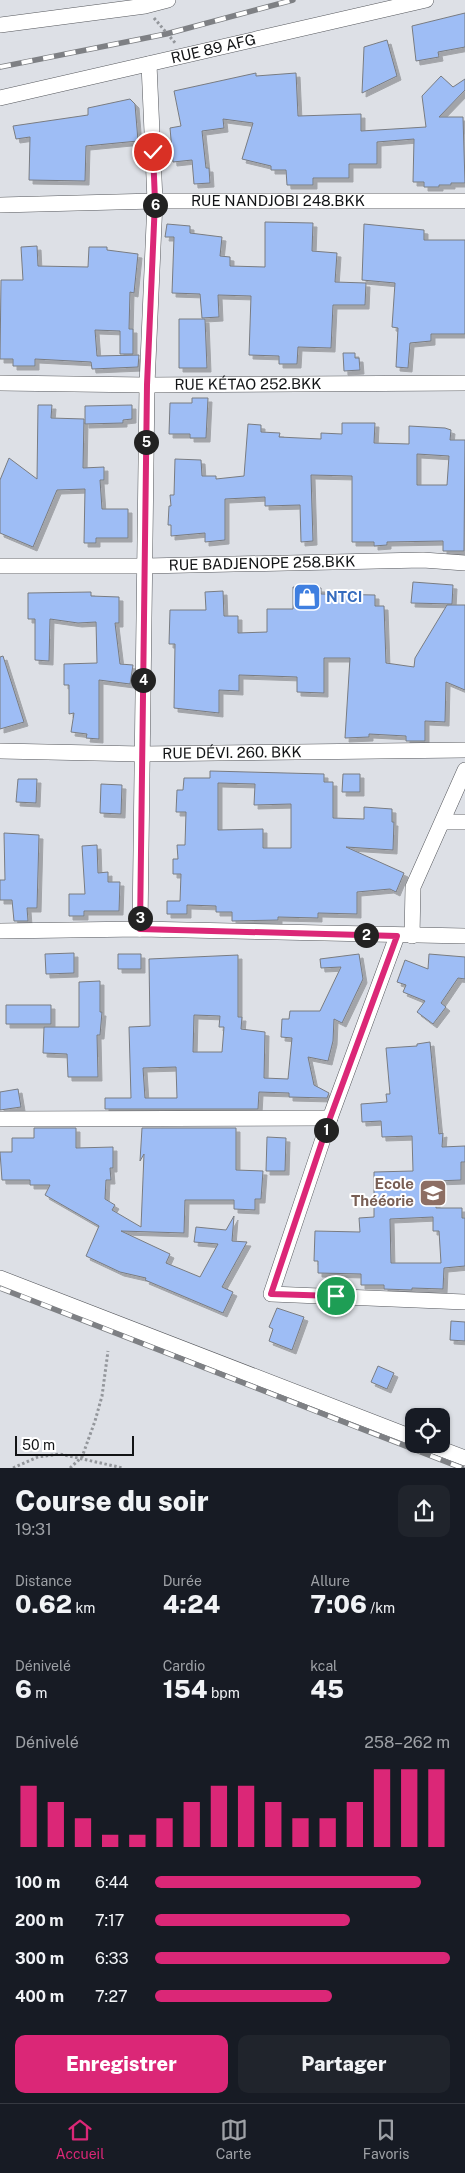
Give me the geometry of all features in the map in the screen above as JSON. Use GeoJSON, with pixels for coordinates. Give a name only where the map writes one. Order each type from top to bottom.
{"type":"FeatureCollection","features":[{"type":"Feature","properties":{"kind":"street"},"geometry":{"type":"LineString","coordinates":[[0,25],[144,6],[168,0]]}},
{"type":"Feature","properties":{"kind":"street","name":"RUE 89 AFG"},"geometry":{"type":"LineString","coordinates":[[0,98],[426,0]]}},
{"type":"Feature","properties":{"kind":"street"},"geometry":{"type":"LineString","coordinates":[[140,929],[147,385],[155,201],[149,64]]}},
{"type":"Feature","properties":{"kind":"street","name":"RUE NANDJOBI 248.BKK"},"geometry":{"type":"LineString","coordinates":[[0,205],[155,201],[465,201]]}},
{"type":"Feature","properties":{"kind":"street","name":"RUE KÉTAO 252.BKK"},"geometry":{"type":"LineString","coordinates":[[0,383],[147,385],[465,383]]}},
{"type":"Feature","properties":{"kind":"street","name":"RUE BADJENOPE 258.BKK"},"geometry":{"type":"LineString","coordinates":[[0,566],[146,566],[423,560],[465,563]]}},
{"type":"Feature","properties":{"kind":"street","name":"RUE DÉVI. 260. BKK"},"geometry":{"type":"LineString","coordinates":[[0,752],[142,754],[465,750]]}},
{"type":"Feature","properties":{"kind":"street"},"geometry":{"type":"LineString","coordinates":[[465,770],[444,822],[413,887],[405,936],[330,1118],[271,1294],[465,1302]]}},
{"type":"Feature","properties":{"kind":"street"},"geometry":{"type":"LineString","coordinates":[[444,822],[465,822]]}},
{"type":"Feature","properties":{"kind":"street"},"geometry":{"type":"LineString","coordinates":[[0,931],[140,929],[465,936]]}},
{"type":"Feature","properties":{"kind":"street"},"geometry":{"type":"LineString","coordinates":[[0,1119],[330,1118]]}},
{"type":"Feature","properties":{"kind":"street"},"geometry":{"type":"LineString","coordinates":[[0,1278],[405,1435]]}},
{"type":"Feature","properties":{"kind":"street"},"geometry":{"type":"LineString","coordinates":[[450,1452],[465,1458]]}},
{"type":"Feature","properties":{"kind":"path"},"geometry":{"type":"LineString","coordinates":[[144,6],[166,34],[186,54]]}},
{"type":"Feature","properties":{"kind":"path"},"geometry":{"type":"LineString","coordinates":[[70,1468],[82,1457],[102,1396],[108,1351]]}},
{"type":"Feature","properties":{"kind":"path"},"geometry":{"type":"LineString","coordinates":[[13,1468],[38,1457],[60,1454],[82,1457],[123,1468]]}},
{"type":"Feature","properties":{"kind":"building"},"geometry":{"type":"Polygon","coordinates":[[[465,13],[465,47],[438,52],[439,57],[416,61],[412,26],[465,13]]]}},
{"type":"Feature","properties":{"kind":"building"},"geometry":{"type":"Polygon","coordinates":[[[387,40],[397,76],[362,93],[364,47],[387,40]]]}},
{"type":"Feature","properties":{"kind":"building"},"geometry":{"type":"Polygon","coordinates":[[[256,73],[256,76],[296,73],[298,116],[361,114],[361,131],[426,127],[422,96],[441,76],[453,87],[465,79],[465,90],[439,117],[463,117],[465,183],[424,187],[424,182],[413,182],[414,139],[377,142],[377,164],[349,164],[349,178],[313,178],[313,185],[287,185],[286,170],[271,170],[271,166],[242,159],[253,123],[223,119],[224,128],[202,131],[206,168],[209,168],[210,183],[194,184],[192,160],[173,162],[170,128],[181,126],[174,91],[256,73]]]}},
{"type":"Feature","properties":{"kind":"building"},"geometry":{"type":"Polygon","coordinates":[[[130,99],[135,104],[138,141],[86,146],[85,181],[29,180],[30,137],[16,139],[13,126],[88,115],[88,108],[130,99]]]}},
{"type":"Feature","properties":{"kind":"building"},"geometry":{"type":"Polygon","coordinates":[[[265,222],[313,223],[312,251],[337,253],[335,282],[366,283],[365,305],[333,305],[331,348],[298,347],[297,364],[279,364],[279,356],[249,355],[251,296],[218,295],[219,317],[202,318],[200,294],[172,293],[174,237],[165,237],[167,224],[190,226],[190,233],[222,237],[220,256],[230,257],[230,266],[265,267],[265,222]]]}},
{"type":"Feature","properties":{"kind":"building"},"geometry":{"type":"Polygon","coordinates":[[[364,224],[424,230],[424,240],[465,240],[465,334],[431,334],[431,341],[410,343],[408,368],[396,367],[398,328],[392,327],[395,283],[362,280],[364,224]]]}},
{"type":"Feature","properties":{"kind":"building"},"geometry":{"type":"Polygon","coordinates":[[[37,246],[38,266],[88,267],[89,247],[107,247],[107,250],[138,254],[134,293],[130,292],[129,329],[133,329],[133,354],[120,354],[120,331],[95,330],[97,356],[139,355],[138,367],[92,369],[91,362],[35,359],[35,366],[13,366],[13,359],[0,359],[1,280],[23,280],[21,247],[37,246]]]}},
{"type":"Feature","properties":{"kind":"building"},"geometry":{"type":"Polygon","coordinates":[[[179,319],[205,319],[207,368],[179,368],[179,319]]]}},
{"type":"Feature","properties":{"kind":"building"},"geometry":{"type":"Polygon","coordinates":[[[343,353],[355,353],[355,358],[359,358],[360,370],[344,371],[343,353]]]}},
{"type":"Feature","properties":{"kind":"building"},"geometry":{"type":"Polygon","coordinates":[[[192,398],[208,398],[206,438],[190,438],[190,434],[169,434],[170,403],[192,403],[192,398]]]}},
{"type":"Feature","properties":{"kind":"building"},"geometry":{"type":"Polygon","coordinates":[[[38,405],[52,405],[51,418],[84,419],[83,468],[104,467],[104,480],[100,480],[102,509],[128,509],[128,538],[96,538],[96,543],[84,543],[85,489],[57,490],[33,547],[0,533],[0,480],[9,458],[37,479],[38,405]]]}},
{"type":"Feature","properties":{"kind":"building"},"geometry":{"type":"Polygon","coordinates":[[[132,405],[132,419],[123,420],[123,423],[85,424],[85,406],[132,405]]]}},
{"type":"Feature","properties":{"kind":"building"},"geometry":{"type":"Polygon","coordinates":[[[342,423],[375,423],[374,443],[409,444],[409,426],[445,428],[451,430],[450,440],[465,440],[464,551],[443,551],[443,541],[387,542],[387,545],[374,546],[374,542],[352,542],[352,476],[311,475],[313,541],[301,542],[300,505],[265,506],[265,497],[225,499],[225,540],[205,542],[205,533],[171,536],[171,525],[168,525],[169,506],[171,506],[170,495],[174,495],[175,459],[201,460],[202,476],[216,476],[216,479],[244,476],[248,424],[261,425],[261,432],[280,433],[279,437],[321,439],[321,433],[342,434],[342,423]],[[417,454],[417,485],[447,485],[449,456],[417,454]]]}},
{"type":"Feature","properties":{"kind":"building"},"geometry":{"type":"Polygon","coordinates":[[[413,582],[453,585],[452,604],[411,603],[413,582]]]}},
{"type":"Feature","properties":{"kind":"building"},"geometry":{"type":"Polygon","coordinates":[[[293,587],[321,588],[321,594],[375,595],[375,606],[384,606],[386,663],[414,667],[415,658],[447,605],[465,605],[465,690],[446,682],[445,722],[425,721],[425,741],[406,741],[406,736],[369,734],[369,737],[345,738],[350,658],[324,658],[324,693],[297,692],[297,677],[239,675],[239,691],[219,690],[219,713],[174,708],[175,644],[169,644],[170,610],[206,610],[205,592],[223,591],[224,616],[238,616],[238,633],[267,632],[267,609],[293,609],[293,587]]]}},
{"type":"Feature","properties":{"kind":"building"},"geometry":{"type":"Polygon","coordinates":[[[91,592],[91,596],[119,597],[119,623],[115,623],[120,664],[133,665],[130,684],[99,680],[99,739],[86,738],[87,734],[71,732],[74,713],[69,714],[69,685],[64,685],[64,664],[97,663],[96,622],[78,623],[50,619],[49,661],[35,660],[35,619],[28,619],[28,593],[91,592]]]}},
{"type":"Feature","properties":{"kind":"building"},"geometry":{"type":"Polygon","coordinates":[[[3,656],[24,722],[0,729],[0,657],[3,656]]]}},
{"type":"Feature","properties":{"kind":"building"},"geometry":{"type":"Polygon","coordinates":[[[210,771],[324,774],[324,782],[333,782],[333,818],[364,819],[364,807],[392,809],[392,822],[394,822],[393,850],[346,847],[404,873],[396,892],[390,889],[357,892],[357,914],[318,913],[318,918],[278,917],[278,920],[232,921],[232,912],[216,912],[216,906],[187,905],[187,914],[167,914],[167,901],[180,901],[181,874],[173,874],[173,859],[178,859],[177,845],[185,845],[186,812],[176,812],[177,790],[183,790],[184,778],[210,778],[210,771]],[[218,783],[218,830],[263,829],[263,848],[291,848],[291,804],[254,805],[255,784],[218,783]]]}},
{"type":"Feature","properties":{"kind":"building"},"geometry":{"type":"Polygon","coordinates":[[[343,774],[360,774],[360,792],[342,792],[343,774]]]}},
{"type":"Feature","properties":{"kind":"building"},"geometry":{"type":"Polygon","coordinates":[[[18,779],[37,779],[36,803],[16,802],[18,779]]]}},
{"type":"Feature","properties":{"kind":"building"},"geometry":{"type":"Polygon","coordinates":[[[101,784],[122,785],[121,814],[100,813],[101,784]]]}},
{"type":"Feature","properties":{"kind":"building"},"geometry":{"type":"Polygon","coordinates":[[[4,833],[39,835],[37,908],[27,908],[28,921],[14,921],[12,900],[0,900],[0,880],[5,880],[4,833]]]}},
{"type":"Feature","properties":{"kind":"building"},"geometry":{"type":"Polygon","coordinates":[[[97,845],[98,873],[108,872],[108,882],[120,882],[119,911],[84,911],[84,916],[69,916],[69,894],[85,894],[82,846],[97,845]]]}},
{"type":"Feature","properties":{"kind":"building"},"geometry":{"type":"Polygon","coordinates":[[[74,953],[74,973],[46,974],[45,954],[74,953]]]}},
{"type":"Feature","properties":{"kind":"building"},"geometry":{"type":"Polygon","coordinates":[[[118,954],[141,954],[141,969],[118,969],[118,954]]]}},
{"type":"Feature","properties":{"kind":"building"},"geometry":{"type":"Polygon","coordinates":[[[359,954],[363,979],[342,1023],[334,1019],[333,1041],[328,1061],[308,1057],[314,1085],[329,1093],[327,1098],[289,1097],[289,1093],[259,1092],[258,1109],[105,1109],[105,1098],[131,1098],[129,1027],[150,1026],[149,959],[238,955],[238,1017],[242,1017],[241,1029],[265,1032],[264,1078],[288,1079],[292,1038],[281,1037],[282,1019],[289,1019],[290,1011],[320,1011],[341,967],[321,968],[320,959],[359,954]],[[194,1015],[193,1052],[222,1052],[224,1027],[219,1027],[220,1016],[194,1015]],[[176,1067],[143,1068],[145,1098],[177,1098],[176,1067]]]}},
{"type":"Feature","properties":{"kind":"building"},"geometry":{"type":"Polygon","coordinates":[[[429,954],[465,957],[465,979],[458,978],[441,1003],[446,1007],[433,1024],[417,1012],[425,1001],[403,992],[406,985],[397,982],[405,960],[428,969],[429,954]]]}},
{"type":"Feature","properties":{"kind":"building"},"geometry":{"type":"Polygon","coordinates":[[[100,981],[100,1012],[102,1012],[100,1035],[97,1035],[98,1077],[68,1077],[67,1054],[43,1053],[44,1027],[79,1027],[79,982],[100,981]]]}},
{"type":"Feature","properties":{"kind":"building"},"geometry":{"type":"Polygon","coordinates":[[[6,1005],[51,1005],[51,1024],[6,1024],[6,1005]]]}},
{"type":"Feature","properties":{"kind":"building"},"geometry":{"type":"Polygon","coordinates":[[[430,1042],[439,1134],[443,1133],[442,1147],[465,1146],[465,1162],[461,1162],[461,1180],[436,1181],[436,1208],[462,1208],[462,1218],[465,1218],[465,1266],[444,1268],[443,1289],[384,1289],[384,1285],[361,1285],[361,1274],[318,1273],[318,1261],[314,1261],[315,1231],[360,1232],[359,1218],[374,1217],[374,1172],[413,1171],[412,1136],[382,1137],[381,1121],[362,1122],[361,1104],[387,1102],[386,1094],[390,1094],[386,1048],[417,1046],[417,1044],[430,1042]],[[433,1217],[390,1219],[391,1263],[441,1263],[439,1231],[433,1231],[433,1217]]]}},
{"type":"Feature","properties":{"kind":"building"},"geometry":{"type":"Polygon","coordinates":[[[18,1089],[21,1107],[0,1110],[0,1092],[18,1089]]]}},
{"type":"Feature","properties":{"kind":"building"},"geometry":{"type":"Polygon","coordinates":[[[34,1128],[76,1128],[76,1148],[113,1147],[113,1168],[110,1168],[111,1180],[106,1180],[105,1199],[115,1205],[112,1210],[141,1227],[144,1154],[140,1161],[142,1128],[236,1128],[236,1170],[263,1171],[261,1199],[255,1199],[255,1210],[234,1209],[234,1200],[185,1200],[184,1233],[121,1231],[170,1254],[166,1263],[200,1277],[218,1244],[194,1242],[196,1227],[226,1230],[234,1216],[232,1241],[247,1242],[222,1287],[233,1292],[223,1313],[145,1280],[146,1278],[120,1272],[86,1256],[99,1226],[45,1195],[50,1185],[30,1185],[30,1180],[2,1180],[0,1152],[12,1152],[12,1138],[34,1138],[34,1128]]]}},
{"type":"Feature","properties":{"kind":"building"},"geometry":{"type":"Polygon","coordinates":[[[267,1137],[286,1138],[285,1171],[266,1171],[267,1137]]]}},
{"type":"Feature","properties":{"kind":"building"},"geometry":{"type":"Polygon","coordinates":[[[277,1308],[304,1317],[292,1350],[269,1341],[273,1329],[269,1327],[277,1308]]]}},
{"type":"Feature","properties":{"kind":"building"},"geometry":{"type":"Polygon","coordinates":[[[451,1321],[465,1322],[465,1341],[450,1340],[451,1321]]]}},
{"type":"Feature","properties":{"kind":"building"},"geometry":{"type":"Polygon","coordinates":[[[378,1366],[394,1373],[387,1389],[371,1382],[378,1366]]]}},
{"type":"Feature","properties":{"kind":"railway"},"geometry":{"type":"LineString","coordinates":[[0,67],[166,34],[293,0]]}},
{"type":"Feature","properties":{"kind":"railway"},"geometry":{"type":"LineString","coordinates":[[0,1288],[462,1468]]}},
{"type":"Feature","properties":{"kind":"place","name":"NTCI"},"geometry":{"type":"Point","coordinates":[307,597]}},
{"type":"Feature","properties":{"kind":"place","name":"Ecole Thééorie"},"geometry":{"type":"Point","coordinates":[433,1193]}},
{"type":"Feature","properties":{"kind":"route"},"geometry":{"type":"LineString","coordinates":[[153,152],[155,201],[147,385],[140,929],[397,936],[330,1118],[271,1294],[336,1296]]}}]}
